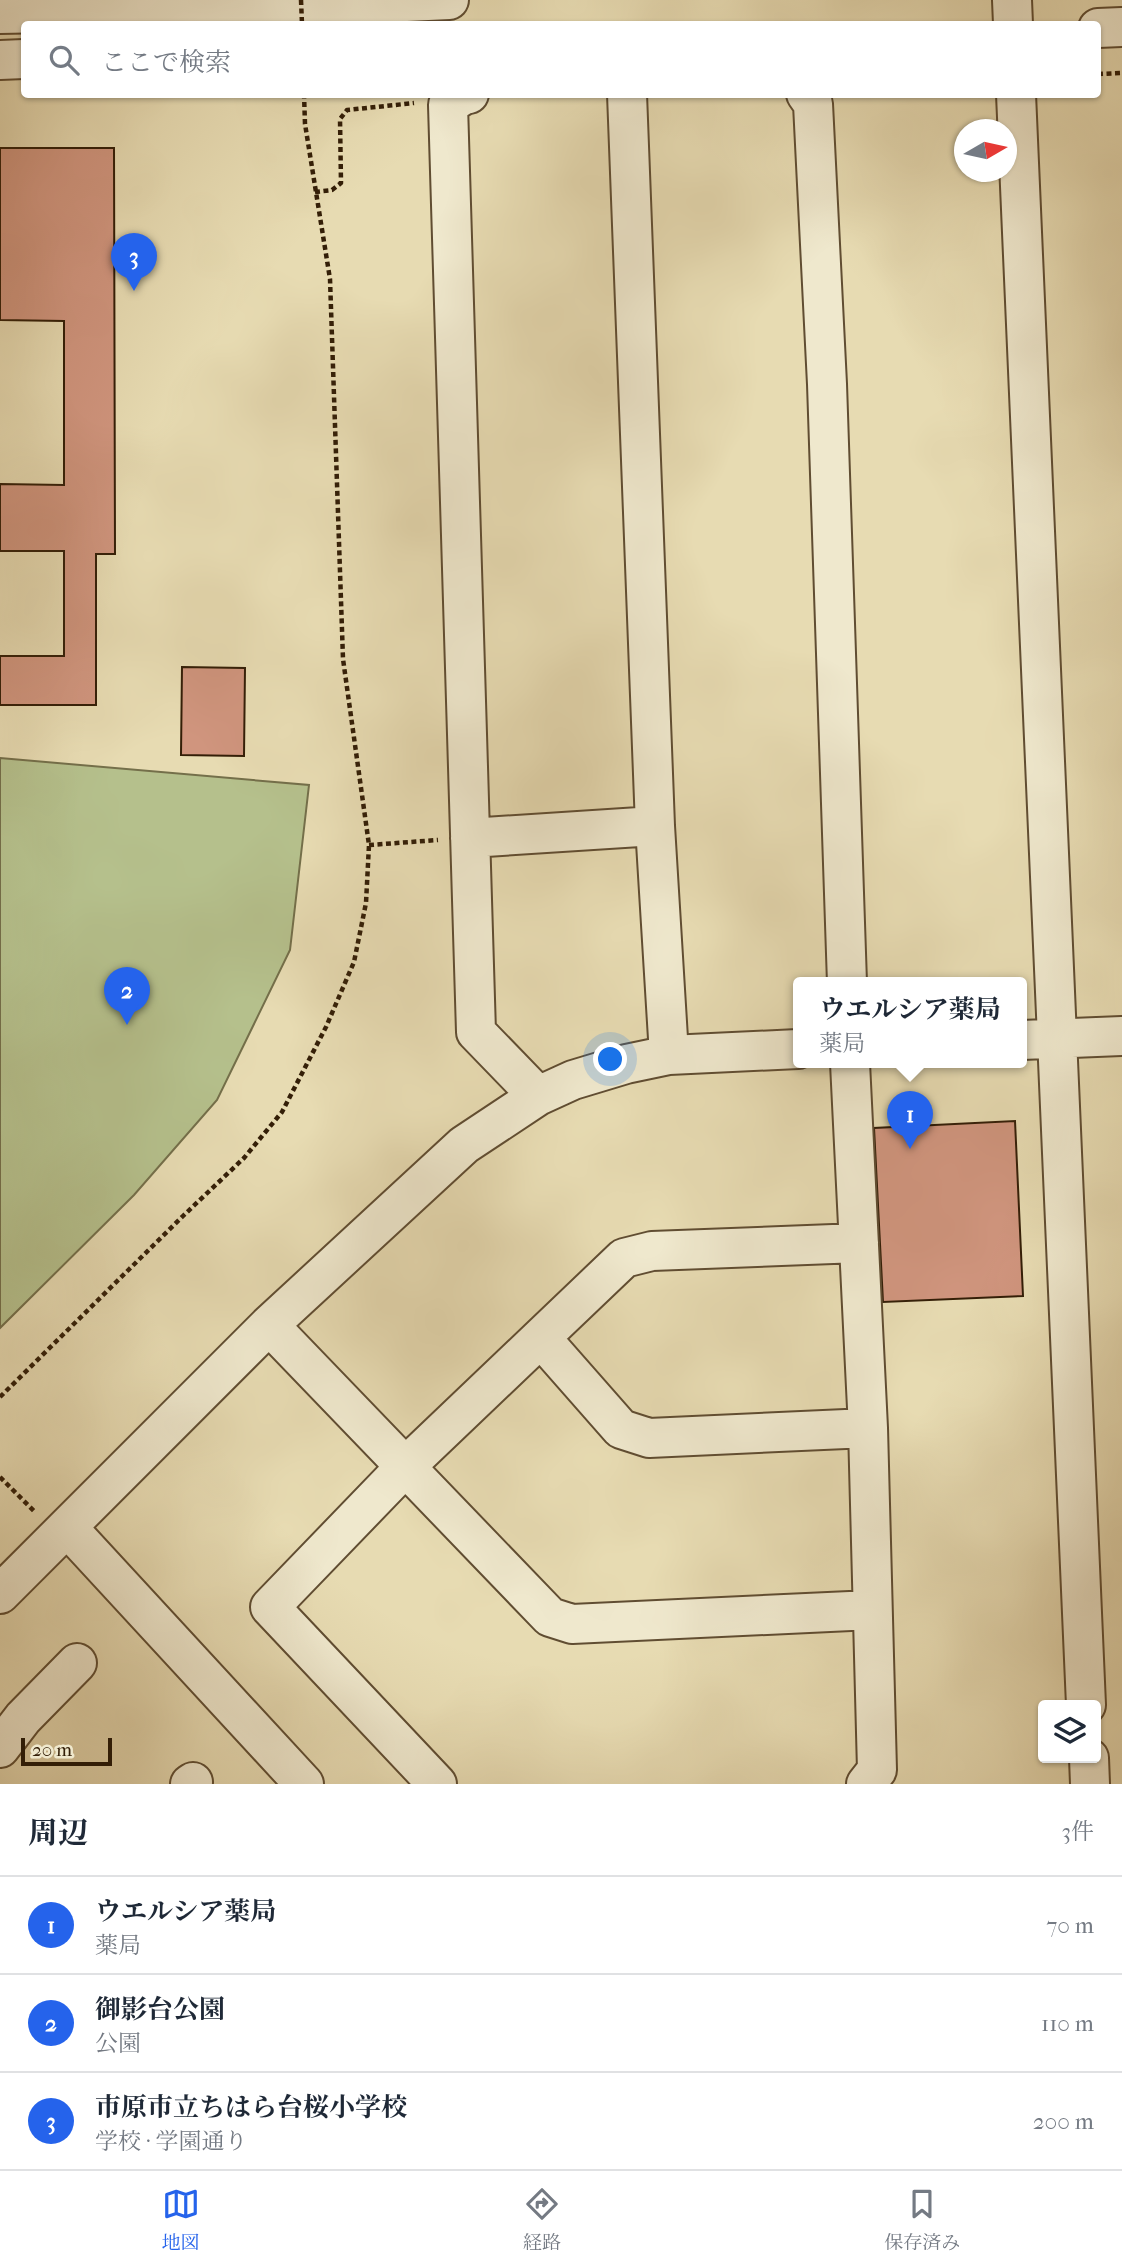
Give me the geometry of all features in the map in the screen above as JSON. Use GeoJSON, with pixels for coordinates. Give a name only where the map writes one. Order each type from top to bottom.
{"type":"FeatureCollection","features":[{"type":"Feature","properties":{"kind":"street"},"geometry":{"type":"LineString","coordinates":[[0,14],[257,9],[449,0]]}},
{"type":"Feature","properties":{"kind":"street"},"geometry":{"type":"LineString","coordinates":[[1012,0],[1013,21]]}},
{"type":"Feature","properties":{"kind":"street"},"geometry":{"type":"LineString","coordinates":[[1101,28],[1122,27]]}},
{"type":"Feature","properties":{"kind":"street"},"geometry":{"type":"LineString","coordinates":[[0,60],[21,59]]}},
{"type":"Feature","properties":{"kind":"street"},"geometry":{"type":"LineString","coordinates":[[627,98],[655,826],[669,1055]]}},
{"type":"Feature","properties":{"kind":"street"},"geometry":{"type":"LineString","coordinates":[[809,98],[813,104],[826,357],[848,977]]}},
{"type":"Feature","properties":{"kind":"street"},"geometry":{"type":"LineString","coordinates":[[1016,98],[1039,1039],[1086,1700]]}},
{"type":"Feature","properties":{"kind":"street"},"geometry":{"type":"LineString","coordinates":[[458,100],[470,838],[476,1032],[538,1096]]}},
{"type":"Feature","properties":{"kind":"street"},"geometry":{"type":"LineString","coordinates":[[470,838],[655,826]]}},
{"type":"Feature","properties":{"kind":"street"},"geometry":{"type":"LineString","coordinates":[[1039,1039],[1122,1036]]}},
{"type":"Feature","properties":{"kind":"street"},"geometry":{"type":"LineString","coordinates":[[0,1594],[269,1325],[464,1145],[538,1096],[573,1080],[612,1068],[669,1055],[793,1049]]}},
{"type":"Feature","properties":{"kind":"street"},"geometry":{"type":"LineString","coordinates":[[850,1068],[868,1428],[877,1770],[866,1784]]}},
{"type":"Feature","properties":{"kind":"street"},"geometry":{"type":"LineString","coordinates":[[437,1784],[270,1607],[406,1466],[624,1258],[652,1251],[859,1243]]}},
{"type":"Feature","properties":{"kind":"street"},"geometry":{"type":"LineString","coordinates":[[269,1325],[550,1617],[572,1624],[872,1610]]}},
{"type":"Feature","properties":{"kind":"street"},"geometry":{"type":"LineString","coordinates":[[541,1338],[621,1429],[649,1438],[868,1428]]}},
{"type":"Feature","properties":{"kind":"street"},"geometry":{"type":"LineString","coordinates":[[63,1532],[304,1784]]}},
{"type":"Feature","properties":{"kind":"street"},"geometry":{"type":"LineString","coordinates":[[0,1748],[23,1717],[77,1663]]}},
{"type":"Feature","properties":{"kind":"street"},"geometry":{"type":"LineString","coordinates":[[1089,1763],[1090,1784]]}},
{"type":"Feature","properties":{"kind":"path"},"geometry":{"type":"LineString","coordinates":[[302,0],[302,21]]}},
{"type":"Feature","properties":{"kind":"path"},"geometry":{"type":"LineString","coordinates":[[1101,74],[1122,74]]}},
{"type":"Feature","properties":{"kind":"path"},"geometry":{"type":"LineString","coordinates":[[0,1396],[244,1158],[282,1112],[326,1027],[354,962],[366,904],[369,845],[343,659],[330,279],[305,124],[304,98]]}},
{"type":"Feature","properties":{"kind":"path"},"geometry":{"type":"LineString","coordinates":[[315,192],[332,190],[341,183],[340,119],[347,110],[458,100]]}},
{"type":"Feature","properties":{"kind":"path"},"geometry":{"type":"LineString","coordinates":[[369,845],[470,838]]}},
{"type":"Feature","properties":{"kind":"path"},"geometry":{"type":"LineString","coordinates":[[0,1477],[63,1532]]}},
{"type":"Feature","properties":{"kind":"green space"},"geometry":{"type":"Polygon","coordinates":[[[0,758],[309,785],[290,950],[217,1100],[134,1195],[0,1328],[0,758]]]}},
{"type":"Feature","properties":{"kind":"building"},"geometry":{"type":"Polygon","coordinates":[[[0,148],[114,148],[115,554],[96,554],[96,705],[0,705],[0,656],[64,656],[64,551],[0,551],[0,484],[64,485],[64,321],[0,320],[0,148]]]}},
{"type":"Feature","properties":{"kind":"building"},"geometry":{"type":"Polygon","coordinates":[[[182,667],[245,668],[244,756],[181,755],[182,667]]]}},
{"type":"Feature","properties":{"kind":"building"},"geometry":{"type":"Polygon","coordinates":[[[1015,1121],[1023,1296],[883,1302],[874,1128],[1015,1121]]]}},
{"type":"Feature","properties":{"kind":"place","name":"市原市立ちはら台桜小学校"},"geometry":{"type":"Point","coordinates":[134,291]}},
{"type":"Feature","properties":{"kind":"place","name":"御影台公園"},"geometry":{"type":"Point","coordinates":[127,1025]}},
{"type":"Feature","properties":{"kind":"place","name":"ウエルシア薬局"},"geometry":{"type":"Point","coordinates":[910,1149]}}]}
